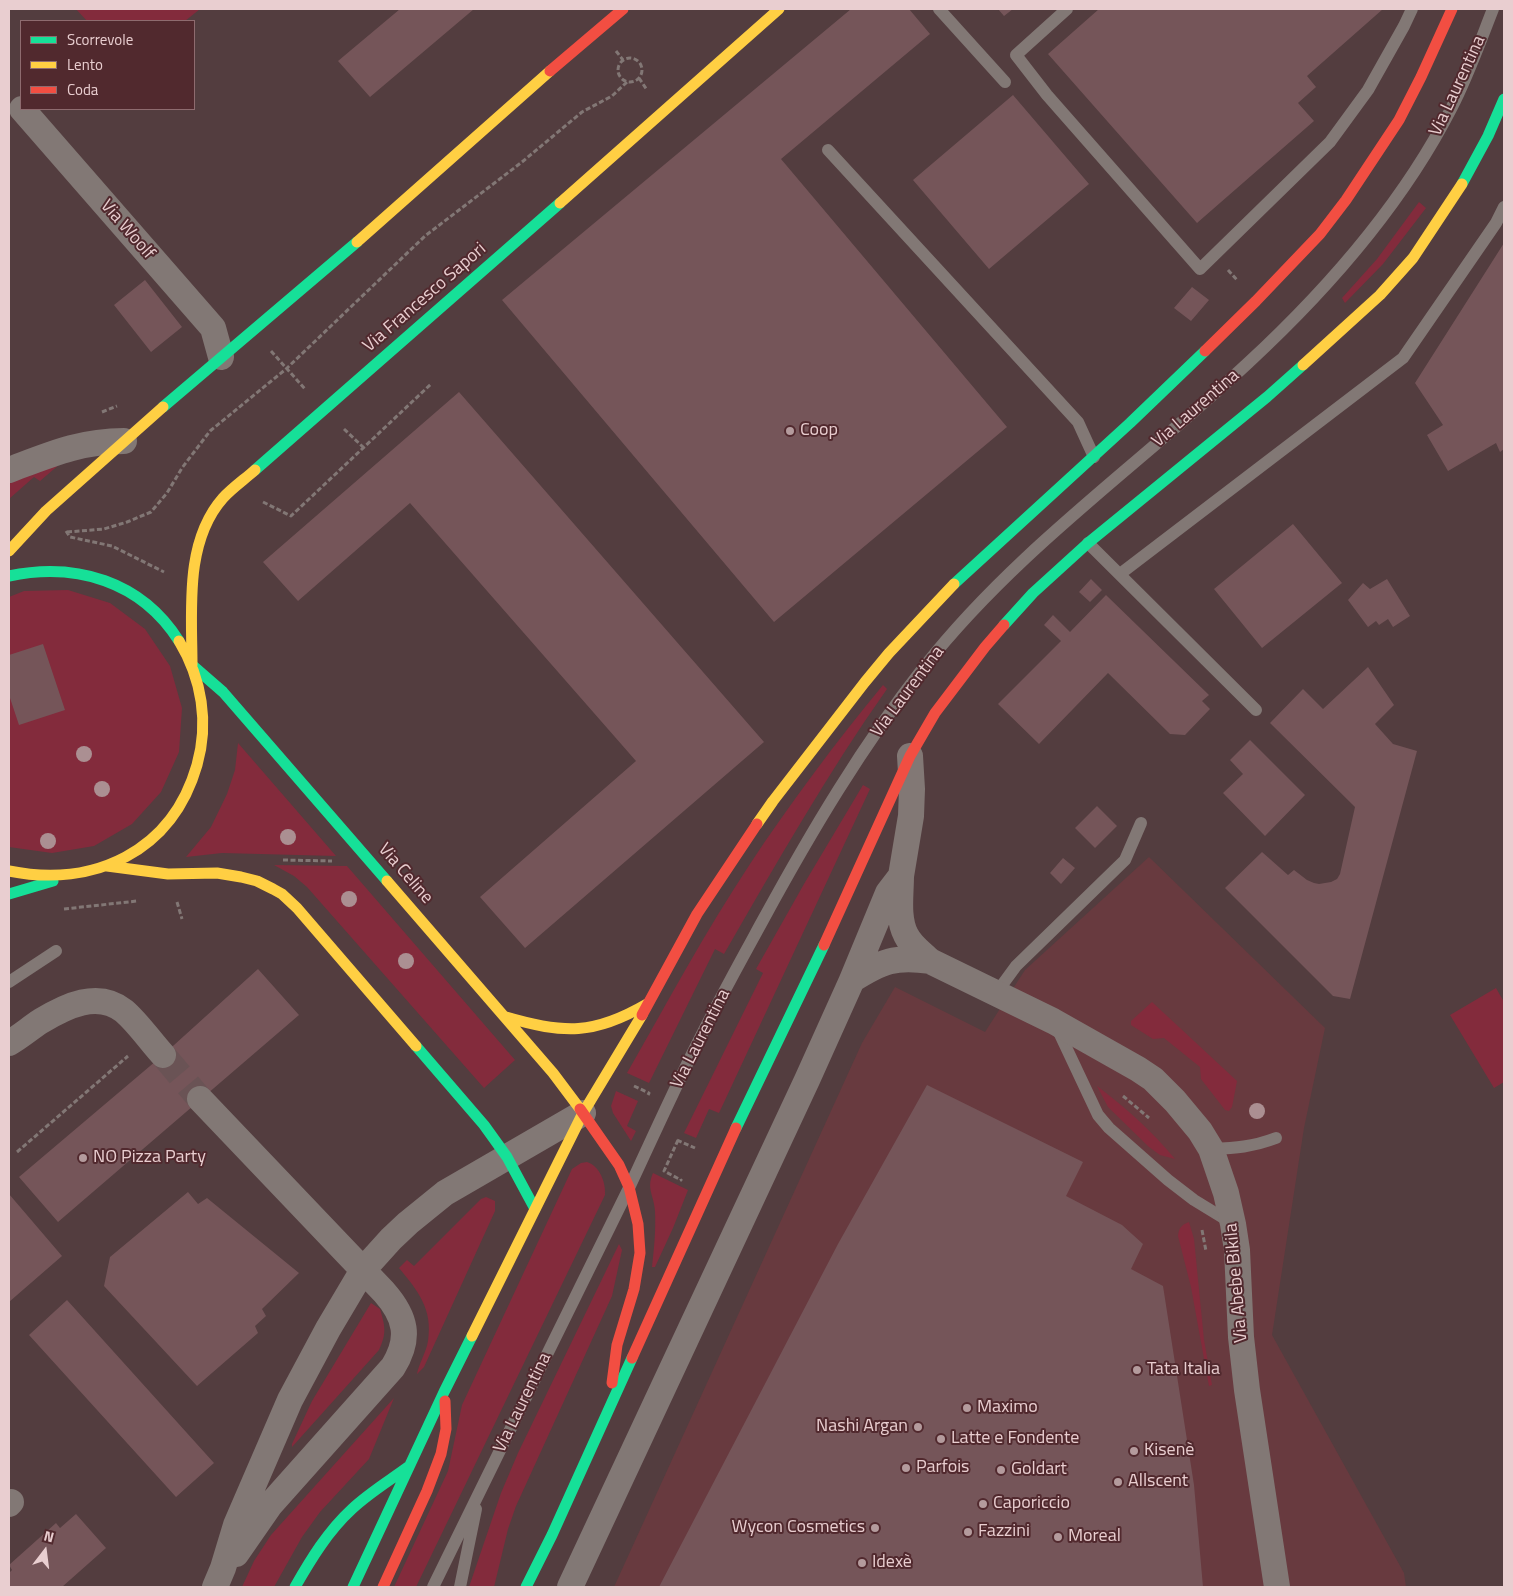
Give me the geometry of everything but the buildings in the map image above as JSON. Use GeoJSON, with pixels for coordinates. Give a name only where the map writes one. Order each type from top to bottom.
{"type":"FeatureCollection","features":[{"type":"Feature","properties":{"kind":"street"},"geometry":{"type":"LineString","coordinates":[[9,551],[46,511],[124,441],[346,253],[598,29],[624,9]]}},
{"type":"Feature","properties":{"kind":"street","name":"Via Francesco Sapori"},"geometry":{"type":"LineString","coordinates":[[192,665],[193,586],[196,551],[202,532],[211,514],[224,498],[655,121],[779,9]]}},
{"type":"Feature","properties":{"kind":"street","name":"Via Laurentina"},"geometry":{"type":"LineString","coordinates":[[353,1587],[444,1392],[583,1113],[648,1003],[697,914],[738,851],[871,674],[954,584],[1094,456],[1256,301],[1320,234],[1346,200],[1399,120],[1452,9]]}},
{"type":"Feature","properties":{"kind":"street","name":"Via Woolf"},"geometry":{"type":"LineString","coordinates":[[9,94],[20,108]]}},
{"type":"Feature","properties":{"kind":"street","name":"Via Laurentina"},"geometry":{"type":"LineString","coordinates":[[526,1587],[552,1535],[726,1150],[840,912],[910,756],[935,712],[993,637],[1033,593],[1088,543],[1267,398],[1380,295],[1418,251],[1455,196],[1485,144],[1504,99]]}},
{"type":"Feature","properties":{"kind":"street","name":"Via Woolf"},"geometry":{"type":"LineString","coordinates":[[22,110],[213,328],[221,357]]}},
{"type":"Feature","properties":{"kind":"street"},"geometry":{"type":"LineString","coordinates":[[9,470],[58,451],[86,443],[124,441]]}},
{"type":"Feature","properties":{"kind":"street"},"geometry":{"type":"LineString","coordinates":[[9,576],[34,571],[66,571],[91,576],[115,585],[137,597],[166,622],[180,643],[192,665],[203,700],[204,719],[201,755],[196,773],[189,790],[170,820],[159,832],[135,852],[107,866],[9,894]]}},
{"type":"Feature","properties":{"kind":"street","name":"Via Celine"},"geometry":{"type":"LineString","coordinates":[[192,665],[223,692],[506,1017],[553,1073],[614,1158],[629,1186],[638,1224],[640,1253],[634,1289],[617,1345],[612,1402]]}},
{"type":"Feature","properties":{"kind":"street"},"geometry":{"type":"LineString","coordinates":[[570,1587],[852,980],[888,894],[901,876],[911,816],[910,756]]}},
{"type":"Feature","properties":{"kind":"street"},"geometry":{"type":"LineString","coordinates":[[107,866],[168,874],[227,874],[257,881],[282,894],[297,908],[465,1103],[507,1157],[535,1209]]}},
{"type":"Feature","properties":{"kind":"street"},"geometry":{"type":"LineString","coordinates":[[9,871],[36,876],[69,876]]}},
{"type":"Feature","properties":{"kind":"street","name":"Via Abebe Bikila"},"geometry":{"type":"LineString","coordinates":[[901,876],[902,925],[906,936],[915,948],[930,961],[997,992],[1053,1021],[1124,1060],[1153,1079],[1175,1100],[1200,1131],[1210,1149],[1226,1193],[1237,1250],[1241,1337],[1247,1390],[1277,1587]]}},
{"type":"Feature","properties":{"kind":"street"},"geometry":{"type":"LineString","coordinates":[[852,980],[880,964],[896,959],[930,961]]}},
{"type":"Feature","properties":{"kind":"street"},"geometry":{"type":"LineString","coordinates":[[9,1042],[69,1006],[87,1001],[98,1001],[113,1005],[124,1012],[163,1055]]}},
{"type":"Feature","properties":{"kind":"street"},"geometry":{"type":"LineString","coordinates":[[506,1017],[542,1026],[572,1029],[584,1028],[609,1023],[648,1003]]}},
{"type":"Feature","properties":{"kind":"street","name":"Via Laurentina"},"geometry":{"type":"LineString","coordinates":[[200,1099],[391,1300],[400,1314],[405,1331],[398,1358],[380,1382],[270,1505],[219,1578]]}},
{"type":"Feature","properties":{"kind":"street","name":"Via Laurentina"},"geometry":{"type":"LineString","coordinates":[[219,1578],[236,1525],[290,1400],[363,1270],[391,1239],[428,1206],[445,1194],[583,1113]]}},
{"type":"Feature","properties":{"kind":"street"},"geometry":{"type":"LineString","coordinates":[[383,1587],[427,1492],[441,1454],[446,1429],[444,1392]]}},
{"type":"Feature","properties":{"kind":"street"},"geometry":{"type":"LineString","coordinates":[[295,1587],[329,1535],[342,1519],[366,1498],[409,1466]]}},
{"type":"Feature","properties":{"kind":"lane"},"geometry":{"type":"LineString","coordinates":[[939,9],[1005,82]]}},
{"type":"Feature","properties":{"kind":"lane"},"geometry":{"type":"LineString","coordinates":[[1067,9],[1016,55],[1200,269],[1330,142],[1368,90],[1412,9]]}},
{"type":"Feature","properties":{"kind":"lane","name":"Via Laurentina"},"geometry":{"type":"LineString","coordinates":[[433,1587],[695,1047],[789,872],[838,790],[895,706],[943,644],[997,586],[1245,366],[1287,326],[1342,267],[1400,192],[1444,122],[1463,82],[1492,9]]}},
{"type":"Feature","properties":{"kind":"lane"},"geometry":{"type":"LineString","coordinates":[[828,150],[1078,422],[1094,456]]}},
{"type":"Feature","properties":{"kind":"lane"},"geometry":{"type":"LineString","coordinates":[[1120,574],[1403,358],[1496,224],[1504,207]]}},
{"type":"Feature","properties":{"kind":"lane"},"geometry":{"type":"LineString","coordinates":[[1088,543],[1256,710]]}},
{"type":"Feature","properties":{"kind":"lane"},"geometry":{"type":"LineString","coordinates":[[997,992],[1016,966],[1125,860],[1141,823]]}},
{"type":"Feature","properties":{"kind":"lane"},"geometry":{"type":"LineString","coordinates":[[9,982],[56,951]]}},
{"type":"Feature","properties":{"kind":"lane"},"geometry":{"type":"LineString","coordinates":[[1053,1021],[1098,1115],[1109,1128],[1188,1195],[1233,1224]]}},
{"type":"Feature","properties":{"kind":"lane"},"geometry":{"type":"LineString","coordinates":[[1210,1149],[1257,1145],[1276,1138]]}},
{"type":"Feature","properties":{"kind":"lane","name":"Via Laurentina"},"geometry":{"type":"LineString","coordinates":[[460,1587],[479,1492]]}},
{"type":"Feature","properties":{"kind":"path"},"geometry":{"type":"LineString","coordinates":[[66,532],[104,529],[151,512],[167,493],[182,468],[210,431],[286,369],[424,236],[522,162],[582,112],[612,96],[626,82],[633,82],[639,78],[640,66],[636,61],[630,59],[623,60],[619,65],[618,72],[620,78],[626,82]]}},
{"type":"Feature","properties":{"kind":"path"},"geometry":{"type":"LineString","coordinates":[[265,358],[277,347]]}},
{"type":"Feature","properties":{"kind":"path"},"geometry":{"type":"LineString","coordinates":[[276,357],[307,392]]}},
{"type":"Feature","properties":{"kind":"path"},"geometry":{"type":"LineString","coordinates":[[256,498],[291,516],[431,384]]}},
{"type":"Feature","properties":{"kind":"path"},"geometry":{"type":"LineString","coordinates":[[98,414],[122,404]]}},
{"type":"Feature","properties":{"kind":"path"},"geometry":{"type":"LineString","coordinates":[[340,425],[364,448]]}},
{"type":"Feature","properties":{"kind":"path"},"geometry":{"type":"LineString","coordinates":[[66,532],[71,526]]}},
{"type":"Feature","properties":{"kind":"path"},"geometry":{"type":"LineString","coordinates":[[66,532],[70,537],[112,546],[170,576]]}},
{"type":"Feature","properties":{"kind":"path"},"geometry":{"type":"LineString","coordinates":[[277,859],[344,862],[362,850]]}},
{"type":"Feature","properties":{"kind":"path"},"geometry":{"type":"LineString","coordinates":[[63,909],[140,901]]}},
{"type":"Feature","properties":{"kind":"path"},"geometry":{"type":"LineString","coordinates":[[17,1152],[135,1050]]}},
{"type":"Feature","properties":{"kind":"path"},"geometry":{"type":"LineString","coordinates":[[632,1085],[649,1093],[645,1100]]}},
{"type":"Feature","properties":{"kind":"path"},"geometry":{"type":"LineString","coordinates":[[1117,1091],[1154,1123]]}},
{"type":"Feature","properties":{"kind":"path"},"geometry":{"type":"LineString","coordinates":[[684,1172],[680,1180],[664,1171],[676,1139],[691,1147]]}},
{"type":"Feature","properties":{"kind":"shaded area"},"geometry":{"type":"Polygon","coordinates":[[[76,9],[200,9],[186,20],[86,20],[76,9]]]}},
{"type":"Feature","properties":{"kind":"shaded area"},"geometry":{"type":"Polygon","coordinates":[[[1419,202],[1426,208],[1383,264],[1345,303],[1342,298],[1377,259],[1419,202]]]}},
{"type":"Feature","properties":{"kind":"shaded area"},"geometry":{"type":"Polygon","coordinates":[[[61,463],[40,481],[34,477],[9,499],[9,483],[61,463]]]}},
{"type":"Feature","properties":{"kind":"shaded area"},"geometry":{"type":"Polygon","coordinates":[[[68,590],[110,603],[145,629],[170,666],[182,708],[179,752],[161,792],[132,824],[94,846],[52,853],[9,847],[9,597],[24,591],[68,590]]]}},
{"type":"Feature","properties":{"kind":"shaded area"},"geometry":{"type":"Polygon","coordinates":[[[883,685],[887,689],[823,786],[724,954],[715,949],[649,1083],[627,1073],[702,942],[750,864],[814,773],[883,685]]]}},
{"type":"Feature","properties":{"kind":"shaded area"},"geometry":{"type":"Polygon","coordinates":[[[238,743],[336,856],[222,853],[186,857],[211,827],[227,794],[235,770],[238,743]]]}},
{"type":"Feature","properties":{"kind":"shaded area"},"geometry":{"type":"Polygon","coordinates":[[[863,785],[870,789],[719,1113],[709,1109],[696,1138],[684,1133],[763,973],[756,969],[863,785]]]}},
{"type":"Feature","properties":{"kind":"shaded area"},"geometry":{"type":"Polygon","coordinates":[[[1149,857],[1325,1028],[1304,1128],[1272,1335],[1404,1573],[1406,1587],[614,1587],[862,1043],[895,987],[985,1032],[1025,970],[1149,857]]]}},
{"type":"Feature","properties":{"kind":"shaded area"},"geometry":{"type":"Polygon","coordinates":[[[274,865],[347,866],[515,1060],[484,1088],[307,887],[294,876],[274,865]]]}},
{"type":"Feature","properties":{"kind":"shaded area"},"geometry":{"type":"Polygon","coordinates":[[[1496,988],[1504,1002],[1504,1082],[1494,1088],[1450,1015],[1496,988]]]}},
{"type":"Feature","properties":{"kind":"shaded area"},"geometry":{"type":"Polygon","coordinates":[[[1152,1002],[1237,1081],[1232,1107],[1229,1111],[1225,1110],[1201,1079],[1200,1067],[1164,1038],[1153,1039],[1131,1025],[1131,1021],[1152,1002]]]}},
{"type":"Feature","properties":{"kind":"shaded area"},"geometry":{"type":"Polygon","coordinates":[[[1097,1086],[1138,1120],[1175,1159],[1160,1155],[1149,1147],[1108,1107],[1097,1086]]]}},
{"type":"Feature","properties":{"kind":"shaded area"},"geometry":{"type":"Polygon","coordinates":[[[616,1091],[638,1101],[627,1126],[636,1131],[631,1141],[613,1113],[611,1106],[616,1091]]]}},
{"type":"Feature","properties":{"kind":"shaded area"},"geometry":{"type":"Polygon","coordinates":[[[587,1162],[599,1171],[605,1195],[416,1587],[394,1587],[448,1471],[462,1405],[572,1169],[581,1163],[587,1162]]]}},
{"type":"Feature","properties":{"kind":"shaded area"},"geometry":{"type":"Polygon","coordinates":[[[653,1173],[688,1190],[655,1267],[652,1267],[655,1211],[650,1188],[653,1173]]]}},
{"type":"Feature","properties":{"kind":"shaded area"},"geometry":{"type":"Polygon","coordinates":[[[486,1197],[495,1201],[495,1211],[424,1367],[417,1374],[428,1341],[428,1319],[418,1293],[399,1268],[407,1260],[414,1266],[481,1199],[486,1197]]]}},
{"type":"Feature","properties":{"kind":"shaded area"},"geometry":{"type":"Polygon","coordinates":[[[1189,1222],[1194,1239],[1204,1340],[1212,1385],[1209,1386],[1191,1287],[1178,1236],[1181,1227],[1189,1222]]]}},
{"type":"Feature","properties":{"kind":"shaded area"},"geometry":{"type":"Polygon","coordinates":[[[619,1244],[622,1250],[612,1296],[516,1506],[508,1529],[494,1587],[469,1587],[501,1493],[518,1453],[619,1244]]]}},
{"type":"Feature","properties":{"kind":"shaded area"},"geometry":{"type":"Polygon","coordinates":[[[371,1303],[380,1309],[384,1325],[383,1339],[379,1350],[292,1447],[312,1401],[371,1303]]]}},
{"type":"Feature","properties":{"kind":"shaded area"},"geometry":{"type":"Polygon","coordinates":[[[394,1398],[369,1459],[320,1512],[302,1537],[274,1587],[242,1587],[254,1561],[271,1535],[394,1398]]]}},
{"type":"Feature","properties":{"kind":"tunnel"},"geometry":{"type":"LineString","coordinates":[[163,1055],[200,1099]]}},
{"type":"Feature","properties":{"kind":"traffic: fast"},"geometry":{"type":"LineString","coordinates":[[1462,184],[1488,136],[1504,99]]}},
{"type":"Feature","properties":{"kind":"traffic: fast"},"geometry":{"type":"LineString","coordinates":[[255,470],[560,203]]}},
{"type":"Feature","properties":{"kind":"traffic: fast"},"geometry":{"type":"LineString","coordinates":[[163,407],[357,242]]}},
{"type":"Feature","properties":{"kind":"traffic: fast"},"geometry":{"type":"LineString","coordinates":[[954,584],[1130,423],[1205,351]]}},
{"type":"Feature","properties":{"kind":"traffic: fast"},"geometry":{"type":"LineString","coordinates":[[1004,625],[1033,593],[1088,543],[1267,397],[1303,365]]}},
{"type":"Feature","properties":{"kind":"traffic: fast"},"geometry":{"type":"LineString","coordinates":[[9,576],[34,572],[58,572],[82,575],[105,581],[126,590],[146,604],[164,620],[179,641]]}},
{"type":"Feature","properties":{"kind":"traffic: fast"},"geometry":{"type":"LineString","coordinates":[[192,665],[223,692],[387,881]]}},
{"type":"Feature","properties":{"kind":"traffic: fast"},"geometry":{"type":"LineString","coordinates":[[9,894],[53,881]]}},
{"type":"Feature","properties":{"kind":"traffic: fast"},"geometry":{"type":"LineString","coordinates":[[736,1128],[824,945]]}},
{"type":"Feature","properties":{"kind":"traffic: fast"},"geometry":{"type":"LineString","coordinates":[[416,1046],[484,1125],[507,1157],[535,1209]]}},
{"type":"Feature","properties":{"kind":"traffic: fast"},"geometry":{"type":"LineString","coordinates":[[353,1587],[472,1336]]}},
{"type":"Feature","properties":{"kind":"traffic: fast"},"geometry":{"type":"LineString","coordinates":[[526,1587],[552,1535],[632,1358]]}},
{"type":"Feature","properties":{"kind":"traffic: fast"},"geometry":{"type":"LineString","coordinates":[[295,1587],[320,1546],[343,1518],[365,1498],[408,1467]]}},
{"type":"Feature","properties":{"kind":"traffic: slow"},"geometry":{"type":"LineString","coordinates":[[560,203],[779,9]]}},
{"type":"Feature","properties":{"kind":"traffic: slow"},"geometry":{"type":"LineString","coordinates":[[357,242],[550,71]]}},
{"type":"Feature","properties":{"kind":"traffic: slow"},"geometry":{"type":"LineString","coordinates":[[1303,365],[1380,295],[1413,258],[1462,184]]}},
{"type":"Feature","properties":{"kind":"traffic: slow"},"geometry":{"type":"LineString","coordinates":[[9,551],[46,511],[163,407]]}},
{"type":"Feature","properties":{"kind":"traffic: slow"},"geometry":{"type":"LineString","coordinates":[[192,665],[193,578],[196,556],[202,535],[210,516],[223,498],[255,470]]}},
{"type":"Feature","properties":{"kind":"traffic: slow"},"geometry":{"type":"LineString","coordinates":[[757,824],[865,682],[889,653],[954,584]]}},
{"type":"Feature","properties":{"kind":"traffic: slow"},"geometry":{"type":"LineString","coordinates":[[9,871],[40,875],[71,874],[99,868],[125,857],[149,841],[169,821],[185,795],[197,765],[201,749],[203,717],[198,686],[193,670],[179,641]]}},
{"type":"Feature","properties":{"kind":"traffic: slow"},"geometry":{"type":"LineString","coordinates":[[107,866],[168,874],[217,873],[257,881],[282,894],[297,908],[416,1046]]}},
{"type":"Feature","properties":{"kind":"traffic: slow"},"geometry":{"type":"LineString","coordinates":[[387,881],[553,1073],[580,1109]]}},
{"type":"Feature","properties":{"kind":"traffic: slow"},"geometry":{"type":"LineString","coordinates":[[506,1017],[562,1029],[578,1028],[611,1022],[647,1004]]}},
{"type":"Feature","properties":{"kind":"traffic: slow"},"geometry":{"type":"LineString","coordinates":[[472,1336],[583,1113],[642,1015]]}},
{"type":"Feature","properties":{"kind":"traffic: jam"},"geometry":{"type":"LineString","coordinates":[[550,71],[623,9]]}},
{"type":"Feature","properties":{"kind":"traffic: jam"},"geometry":{"type":"LineString","coordinates":[[1205,351],[1320,234],[1346,200],[1399,120],[1452,9]]}},
{"type":"Feature","properties":{"kind":"traffic: jam"},"geometry":{"type":"LineString","coordinates":[[824,945],[910,756],[935,713],[1004,625]]}},
{"type":"Feature","properties":{"kind":"traffic: jam"},"geometry":{"type":"LineString","coordinates":[[642,1015],[697,914],[757,824]]}},
{"type":"Feature","properties":{"kind":"traffic: jam"},"geometry":{"type":"LineString","coordinates":[[580,1109],[619,1165],[629,1187],[638,1224],[640,1253],[634,1289],[617,1345],[612,1383]]}},
{"type":"Feature","properties":{"kind":"traffic: jam"},"geometry":{"type":"LineString","coordinates":[[632,1358],[736,1128]]}},
{"type":"Feature","properties":{"kind":"traffic: jam"},"geometry":{"type":"LineString","coordinates":[[383,1587],[427,1491],[441,1454],[446,1429],[445,1401]]}},
{"type":"Feature","properties":{"kind":"place","name":"Coop"},"geometry":{"type":"Point","coordinates":[790,431]}},
{"type":"Feature","properties":{"kind":"place","name":"NO Pizza Party"},"geometry":{"type":"Point","coordinates":[83,1158]}},
{"type":"Feature","properties":{"kind":"place","name":"Tata Italia"},"geometry":{"type":"Point","coordinates":[1137,1370]}},
{"type":"Feature","properties":{"kind":"place","name":"Maximo"},"geometry":{"type":"Point","coordinates":[967,1408]}},
{"type":"Feature","properties":{"kind":"place","name":"Nashi Argan"},"geometry":{"type":"Point","coordinates":[918,1427]}},
{"type":"Feature","properties":{"kind":"place","name":"Latte e Fondente"},"geometry":{"type":"Point","coordinates":[941,1439]}},
{"type":"Feature","properties":{"kind":"place","name":"Kisenè"},"geometry":{"type":"Point","coordinates":[1134,1451]}},
{"type":"Feature","properties":{"kind":"place","name":"Parfois"},"geometry":{"type":"Point","coordinates":[906,1468]}},
{"type":"Feature","properties":{"kind":"place","name":"Goldart"},"geometry":{"type":"Point","coordinates":[1001,1470]}},
{"type":"Feature","properties":{"kind":"place","name":"Allscent"},"geometry":{"type":"Point","coordinates":[1118,1482]}},
{"type":"Feature","properties":{"kind":"place","name":"Caporiccio"},"geometry":{"type":"Point","coordinates":[983,1504]}},
{"type":"Feature","properties":{"kind":"place","name":"Wycon Cosmetics"},"geometry":{"type":"Point","coordinates":[875,1528]}},
{"type":"Feature","properties":{"kind":"place","name":"Fazzini"},"geometry":{"type":"Point","coordinates":[968,1532]}},
{"type":"Feature","properties":{"kind":"place","name":"Moreal"},"geometry":{"type":"Point","coordinates":[1058,1537]}},
{"type":"Feature","properties":{"kind":"place","name":"Idexè"},"geometry":{"type":"Point","coordinates":[862,1563]}}]}
